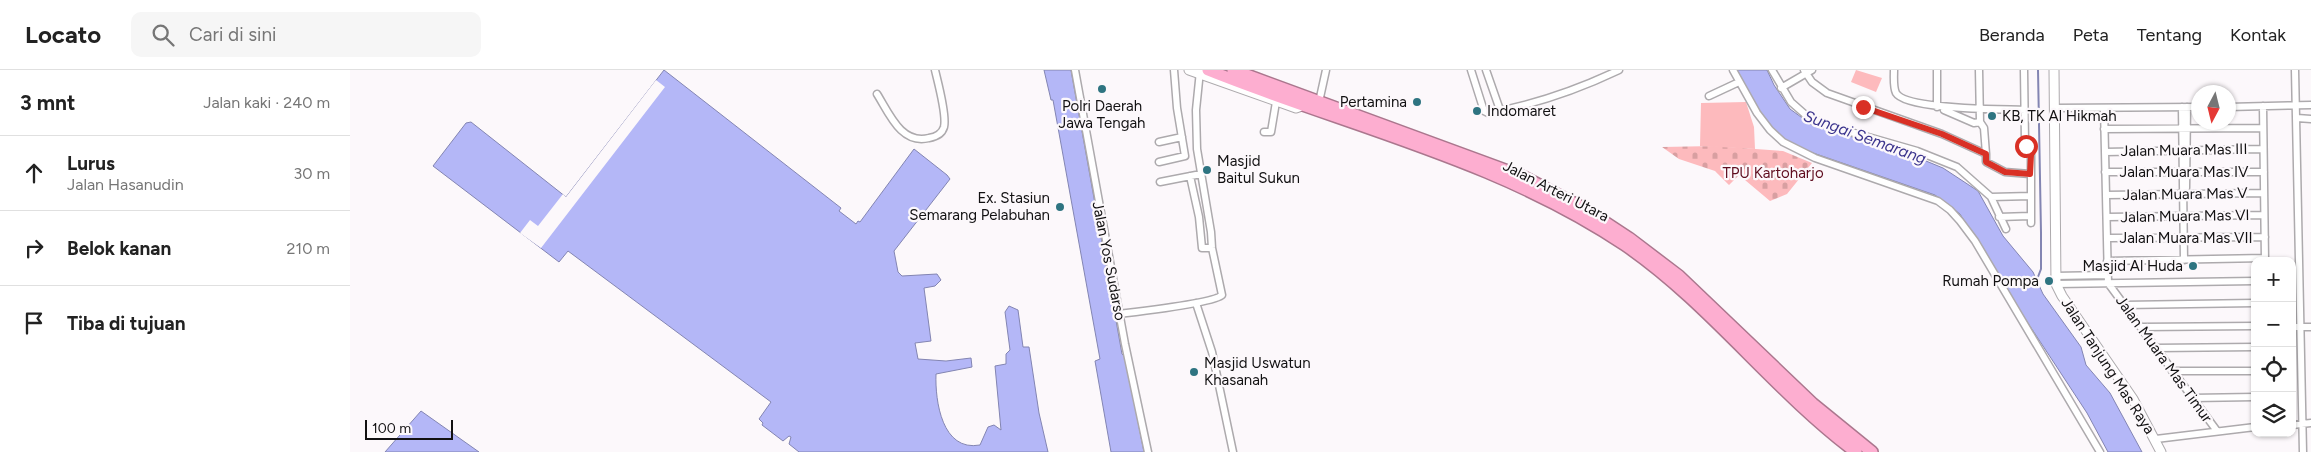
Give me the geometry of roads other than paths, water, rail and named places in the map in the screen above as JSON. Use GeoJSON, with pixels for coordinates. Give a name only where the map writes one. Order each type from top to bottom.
{"type":"FeatureCollection","features":[{"type":"Feature","properties":{"kind":"highway","name":"Jalan Arteri Utara"},"geometry":{"type":"LineString","coordinates":[[1233,70],[1304,101],[1507,180],[1579,216],[1666,277],[1707,314],[1810,415],[1856,452]]}},
{"type":"Feature","properties":{"kind":"highway","name":"Jalan Arteri Utara"},"geometry":{"type":"LineString","coordinates":[[1202,71],[1304,101],[1319,102],[1516,174],[1585,209],[1629,238],[1679,276],[1813,404],[1872,452]]}},
{"type":"Feature","properties":{"kind":"street"},"geometry":{"type":"LineString","coordinates":[[878,94],[898,128],[906,135],[926,139],[934,136],[941,132],[944,122],[935,70]]}},
{"type":"Feature","properties":{"kind":"street","name":"Jalan Yos Sudarso"},"geometry":{"type":"LineString","coordinates":[[1075,70],[1120,314],[1148,452]]}},
{"type":"Feature","properties":{"kind":"street"},"geometry":{"type":"LineString","coordinates":[[1159,162],[1185,156],[1177,108],[1174,70]]}},
{"type":"Feature","properties":{"kind":"street"},"geometry":{"type":"LineString","coordinates":[[1189,70],[1202,71],[1276,102],[1296,108],[1304,101],[1303,90],[1248,70]]}},
{"type":"Feature","properties":{"kind":"street"},"geometry":{"type":"LineString","coordinates":[[1319,102],[1326,70]]}},
{"type":"Feature","properties":{"kind":"street"},"geometry":{"type":"LineString","coordinates":[[1471,70],[1484,112],[1490,113],[1515,109],[1542,101],[1619,70]]}},
{"type":"Feature","properties":{"kind":"street"},"geometry":{"type":"LineString","coordinates":[[1486,70],[1500,110]]}},
{"type":"Feature","properties":{"kind":"street"},"geometry":{"type":"LineString","coordinates":[[1733,70],[1760,118],[1783,142],[1815,158],[1921,193],[1950,210],[1975,242],[2100,452]]}},
{"type":"Feature","properties":{"kind":"street"},"geometry":{"type":"LineString","coordinates":[[1772,70],[1781,88],[1796,108],[1808,117],[1830,126],[1934,157],[1956,168],[1991,197],[2006,229]]}},
{"type":"Feature","properties":{"kind":"street"},"geometry":{"type":"LineString","coordinates":[[1894,70],[1897,95],[1937,107],[1974,122],[1980,122]]}},
{"type":"Feature","properties":{"kind":"street"},"geometry":{"type":"LineString","coordinates":[[1936,70],[1937,107]]}},
{"type":"Feature","properties":{"kind":"street"},"geometry":{"type":"LineString","coordinates":[[1978,70],[1980,122],[1984,128],[1986,162],[2005,172],[2030,174]]}},
{"type":"Feature","properties":{"kind":"street"},"geometry":{"type":"LineString","coordinates":[[1999,217],[2030,220],[2031,155],[2025,142],[2024,70]]}},
{"type":"Feature","properties":{"kind":"street"},"geometry":{"type":"LineString","coordinates":[[2054,70],[2056,280]]}},
{"type":"Feature","properties":{"kind":"street"},"geometry":{"type":"LineString","coordinates":[[2296,70],[2303,452]]}},
{"type":"Feature","properties":{"kind":"street"},"geometry":{"type":"LineString","coordinates":[[1120,314],[1219,298],[1222,295],[1212,248],[1211,232],[1196,149],[1196,110],[1202,71]]}},
{"type":"Feature","properties":{"kind":"street"},"geometry":{"type":"LineString","coordinates":[[1781,88],[1808,71],[1816,85],[1832,95],[1942,134],[1986,154]]}},
{"type":"Feature","properties":{"kind":"street"},"geometry":{"type":"LineString","coordinates":[[1709,96],[1739,82]]}},
{"type":"Feature","properties":{"kind":"street"},"geometry":{"type":"LineString","coordinates":[[1264,132],[1271,132],[1276,102]]}},
{"type":"Feature","properties":{"kind":"street"},"geometry":{"type":"LineString","coordinates":[[2236,107],[2311,105]]}},
{"type":"Feature","properties":{"kind":"street"},"geometry":{"type":"LineString","coordinates":[[2263,106],[2265,257]]}},
{"type":"Feature","properties":{"kind":"street"},"geometry":{"type":"LineString","coordinates":[[1937,107],[2024,110]]}},
{"type":"Feature","properties":{"kind":"street"},"geometry":{"type":"LineString","coordinates":[[2184,107],[2185,260]]}},
{"type":"Feature","properties":{"kind":"street"},"geometry":{"type":"LineString","coordinates":[[2055,108],[2191,107]]}},
{"type":"Feature","properties":{"kind":"street","name":"Jalan Muara Mas Timur"},"geometry":{"type":"LineString","coordinates":[[2104,108],[2108,283],[2142,327],[2154,348],[2217,431]]}},
{"type":"Feature","properties":{"kind":"street"},"geometry":{"type":"LineString","coordinates":[[2297,118],[2311,119]]}},
{"type":"Feature","properties":{"kind":"street"},"geometry":{"type":"LineString","coordinates":[[2104,129],[2263,128]]}},
{"type":"Feature","properties":{"kind":"street"},"geometry":{"type":"LineString","coordinates":[[1159,142],[1182,137]]}},
{"type":"Feature","properties":{"kind":"street","name":"Jalan Muara Mas III"},"geometry":{"type":"LineString","coordinates":[[2105,152],[2264,149]]}},
{"type":"Feature","properties":{"kind":"street","name":"Jalan Muara Mas IV"},"geometry":{"type":"LineString","coordinates":[[2105,172],[2264,172]]}},
{"type":"Feature","properties":{"kind":"street"},"geometry":{"type":"LineString","coordinates":[[1160,182],[1201,174]]}},
{"type":"Feature","properties":{"kind":"street"},"geometry":{"type":"LineString","coordinates":[[1190,176],[1202,248],[1212,248]]}},
{"type":"Feature","properties":{"kind":"street","name":"Jalan Muara Mas V"},"geometry":{"type":"LineString","coordinates":[[2106,195],[2264,193]]}},
{"type":"Feature","properties":{"kind":"street"},"geometry":{"type":"LineString","coordinates":[[1991,197],[2031,196]]}},
{"type":"Feature","properties":{"kind":"street","name":"Jalan Muara Mas VI"},"geometry":{"type":"LineString","coordinates":[[2107,217],[2264,215]]}},
{"type":"Feature","properties":{"kind":"street","name":"Jalan Muara Mas VII"},"geometry":{"type":"LineString","coordinates":[[2107,238],[2265,237]]}},
{"type":"Feature","properties":{"kind":"street"},"geometry":{"type":"LineString","coordinates":[[2107,261],[2251,259]]}},
{"type":"Feature","properties":{"kind":"street"},"geometry":{"type":"LineString","coordinates":[[2056,280],[2107,275]]}},
{"type":"Feature","properties":{"kind":"street"},"geometry":{"type":"LineString","coordinates":[[2056,280],[2108,283],[2251,281]]}},
{"type":"Feature","properties":{"kind":"street","name":"Jalan Tanjung Mas Raya"},"geometry":{"type":"LineString","coordinates":[[2056,280],[2062,296],[2133,399],[2156,439],[2161,452]]}},
{"type":"Feature","properties":{"kind":"street"},"geometry":{"type":"LineString","coordinates":[[1196,302],[1212,352],[1233,452]]}},
{"type":"Feature","properties":{"kind":"street"},"geometry":{"type":"LineString","coordinates":[[2124,305],[2251,303]]}},
{"type":"Feature","properties":{"kind":"street"},"geometry":{"type":"LineString","coordinates":[[2142,327],[2251,326]]}},
{"type":"Feature","properties":{"kind":"street"},"geometry":{"type":"LineString","coordinates":[[2296,327],[2311,327]]}},
{"type":"Feature","properties":{"kind":"street"},"geometry":{"type":"LineString","coordinates":[[2154,348],[2251,347]]}},
{"type":"Feature","properties":{"kind":"street"},"geometry":{"type":"LineString","coordinates":[[2172,371],[2251,371]]}},
{"type":"Feature","properties":{"kind":"street"},"geometry":{"type":"LineString","coordinates":[[2192,398],[2251,397]]}},
{"type":"Feature","properties":{"kind":"street"},"geometry":{"type":"LineString","coordinates":[[2296,425],[2311,423]]}},
{"type":"Feature","properties":{"kind":"street"},"geometry":{"type":"LineString","coordinates":[[2156,439],[2251,427]]}},
{"type":"Feature","properties":{"kind":"water"},"geometry":{"type":"Polygon","coordinates":[[[664,70],[841,208],[839,211],[856,224],[858,221],[860,222],[914,149],[947,175],[950,179],[894,251],[898,272],[902,276],[937,274],[941,280],[935,286],[924,288],[931,341],[915,343],[918,359],[946,361],[971,358],[972,367],[936,374],[937,397],[943,422],[949,433],[957,441],[967,445],[980,445],[988,427],[994,425],[1001,430],[995,366],[1006,364],[1006,354],[1010,350],[1005,312],[1009,306],[1018,310],[1023,347],[1029,347],[1039,413],[1048,452],[799,452],[789,444],[791,437],[789,436],[783,441],[762,425],[763,423],[759,419],[771,402],[568,251],[559,262],[433,166],[466,123],[471,122],[566,197],[664,70]]]}},
{"type":"Feature","properties":{"kind":"water"},"geometry":{"type":"Polygon","coordinates":[[[1044,70],[1071,70],[1122,354],[1125,357],[1144,452],[1111,452],[1095,361],[1100,359],[1053,100],[1051,100],[1044,70]]]}},
{"type":"Feature","properties":{"kind":"water"},"geometry":{"type":"Polygon","coordinates":[[[1735,70],[1767,70],[1774,85],[1790,109],[1812,125],[1926,161],[1943,168],[1978,191],[2003,236],[2033,272],[2043,294],[2081,347],[2086,365],[2110,393],[2142,452],[2108,452],[2087,413],[2020,311],[1960,214],[1935,195],[1790,145],[1769,127],[1735,70]]]}},
{"type":"Feature","properties":{"kind":"water"},"geometry":{"type":"Polygon","coordinates":[[[421,411],[479,452],[385,452],[421,411]]]}},
{"type":"Feature","properties":{"kind":"waterway"},"geometry":{"type":"LineString","coordinates":[[2036,282],[2041,269],[2038,70]]}},
{"type":"Feature","properties":{"kind":"place","name":"Polri Daerah Jawa Tengah"},"geometry":{"type":"Point","coordinates":[1102,89]}},
{"type":"Feature","properties":{"kind":"place","name":"Pertamina"},"geometry":{"type":"Point","coordinates":[1417,102]}},
{"type":"Feature","properties":{"kind":"place","name":"Indomaret"},"geometry":{"type":"Point","coordinates":[1477,111]}},
{"type":"Feature","properties":{"kind":"place","name":"KB, TK Al Hikmah"},"geometry":{"type":"Point","coordinates":[1992,116]}},
{"type":"Feature","properties":{"kind":"place","name":"Masjid Baitul Sukun"},"geometry":{"type":"Point","coordinates":[1207,170]}},
{"type":"Feature","properties":{"kind":"place","name":"Ex. Stasiun Semarang Pelabuhan"},"geometry":{"type":"Point","coordinates":[1060,207]}},
{"type":"Feature","properties":{"kind":"place","name":"Masjid Al Huda"},"geometry":{"type":"Point","coordinates":[2193,266]}},
{"type":"Feature","properties":{"kind":"place","name":"Rumah Pompa"},"geometry":{"type":"Point","coordinates":[2049,281]}},
{"type":"Feature","properties":{"kind":"place","name":"Masjid Uswatun Khasanah"},"geometry":{"type":"Point","coordinates":[1194,372]}},
{"type":"Feature","properties":{"kind":"water label","name":"Sungai Semarang"},"geometry":{"type":"Point","coordinates":[1865,137]}},
{"type":"Feature","properties":{"kind":"park label","name":"TPU Kartoharjo"},"geometry":{"type":"Point","coordinates":[1773,173]}}]}
